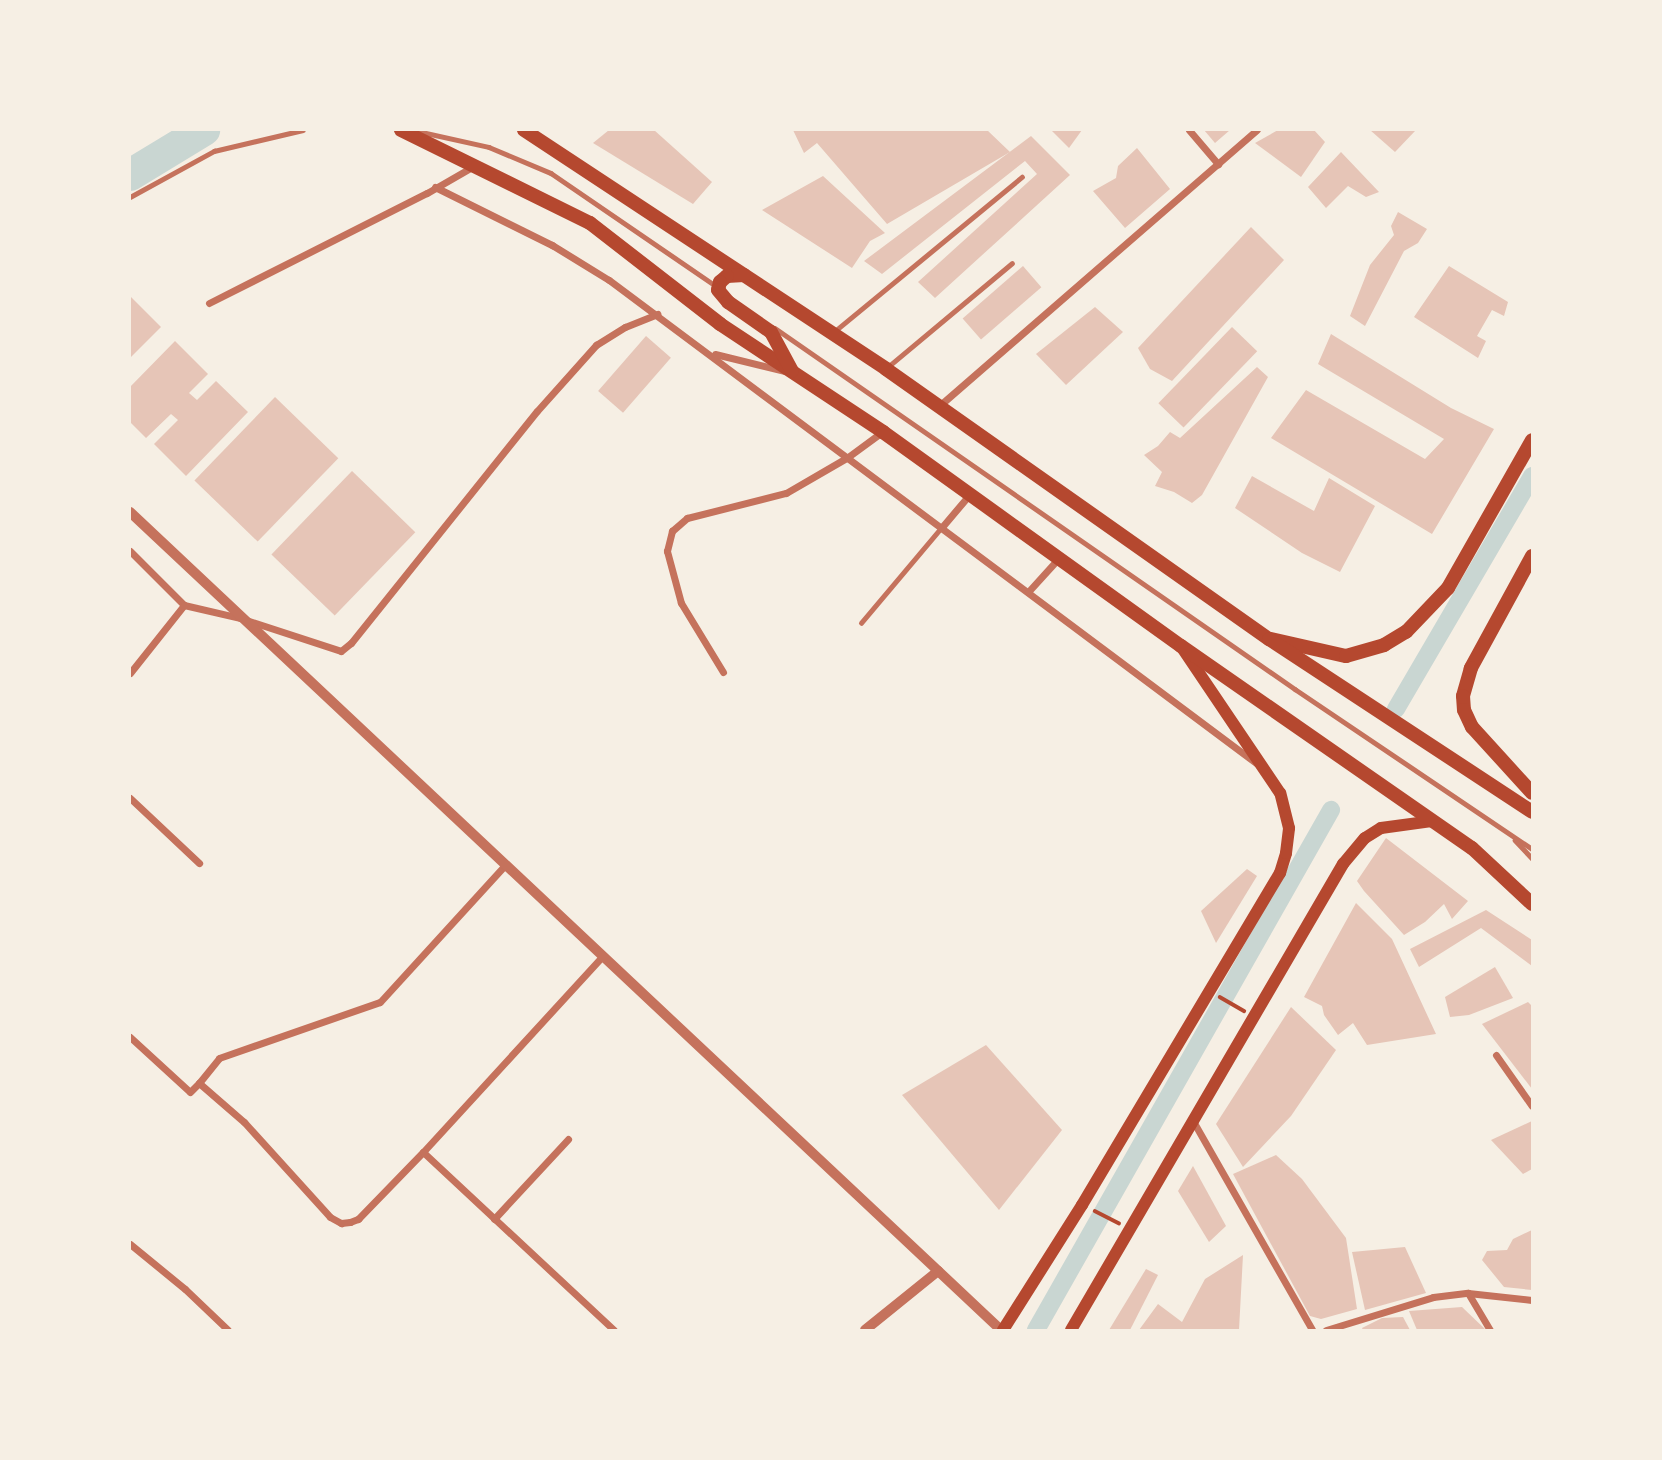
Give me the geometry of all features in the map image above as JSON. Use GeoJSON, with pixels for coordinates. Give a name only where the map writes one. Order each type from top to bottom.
{"type":"FeatureCollection","features":[{"type":"Feature","properties":{"kind":"main road"},"geometry":{"type":"LineString","coordinates":[[402,130],[425,144],[590,223],[720,324],[883,432],[1058,559],[1392,793],[1425,821],[1472,848],[1531,907]]}},
{"type":"Feature","properties":{"kind":"main road"},"geometry":{"type":"LineString","coordinates":[[524,130],[886,369],[1269,639],[1532,812]]}},
{"type":"Feature","properties":{"kind":"main road"},"geometry":{"type":"LineString","coordinates":[[745,275],[727,275],[720,282],[718,290],[728,302],[771,332],[792,372]]}},
{"type":"Feature","properties":{"kind":"main road"},"geometry":{"type":"LineString","coordinates":[[1269,639],[1346,656],[1384,645],[1406,632],[1448,588],[1532,440]]}},
{"type":"Feature","properties":{"kind":"main road"},"geometry":{"type":"LineString","coordinates":[[1532,556],[1471,668],[1463,696],[1464,710],[1472,727],[1532,793]]}},
{"type":"Feature","properties":{"kind":"main road"},"geometry":{"type":"LineString","coordinates":[[1002,1331],[1280,873],[1286,853],[1289,828],[1280,793],[1181,646]]}},
{"type":"Feature","properties":{"kind":"main road"},"geometry":{"type":"LineString","coordinates":[[1071,1331],[1343,864],[1365,838],[1381,828],[1425,821]]}},
{"type":"Feature","properties":{"kind":"street"},"geometry":{"type":"LineString","coordinates":[[1189,130],[1218,164]]}},
{"type":"Feature","properties":{"kind":"street"},"geometry":{"type":"LineString","coordinates":[[939,407],[1258,130]]}},
{"type":"Feature","properties":{"kind":"street"},"geometry":{"type":"LineString","coordinates":[[209,303],[473,166]]}},
{"type":"Feature","properties":{"kind":"street"},"geometry":{"type":"LineString","coordinates":[[435,187],[552,245],[657,314],[1268,772]]}},
{"type":"Feature","properties":{"kind":"street"},"geometry":{"type":"LineString","coordinates":[[130,551],[184,605],[240,618],[341,651],[351,643],[537,411],[596,345],[625,327],[657,314]]}},
{"type":"Feature","properties":{"kind":"street"},"geometry":{"type":"LineString","coordinates":[[710,353],[745,364],[792,372]]}},
{"type":"Feature","properties":{"kind":"street"},"geometry":{"type":"LineString","coordinates":[[723,672],[681,603],[667,551],[672,531],[687,519],[786,493],[848,457],[883,432]]}},
{"type":"Feature","properties":{"kind":"street"},"geometry":{"type":"LineString","coordinates":[[942,527],[969,495]]}},
{"type":"Feature","properties":{"kind":"street"},"geometry":{"type":"LineString","coordinates":[[130,512],[601,958],[1002,1331]]}},
{"type":"Feature","properties":{"kind":"street"},"geometry":{"type":"LineString","coordinates":[[1028,592],[1058,559]]}},
{"type":"Feature","properties":{"kind":"street"},"geometry":{"type":"LineString","coordinates":[[130,673],[184,605]]}},
{"type":"Feature","properties":{"kind":"street"},"geometry":{"type":"LineString","coordinates":[[130,798],[199,863]]}},
{"type":"Feature","properties":{"kind":"street"},"geometry":{"type":"LineString","coordinates":[[130,1037],[190,1092],[219,1058],[380,1002],[504,866]]}},
{"type":"Feature","properties":{"kind":"street"},"geometry":{"type":"LineString","coordinates":[[199,1083],[244,1122],[330,1217],[341,1223],[358,1219],[601,958]]}},
{"type":"Feature","properties":{"kind":"street"},"geometry":{"type":"LineString","coordinates":[[1496,1055],[1532,1106]]}},
{"type":"Feature","properties":{"kind":"street"},"geometry":{"type":"LineString","coordinates":[[1192,1121],[1312,1331]]}},
{"type":"Feature","properties":{"kind":"street"},"geometry":{"type":"LineString","coordinates":[[495,1219],[568,1139]]}},
{"type":"Feature","properties":{"kind":"street"},"geometry":{"type":"LineString","coordinates":[[423,1152],[614,1331]]}},
{"type":"Feature","properties":{"kind":"street"},"geometry":{"type":"LineString","coordinates":[[130,1244],[185,1289],[229,1331]]}},
{"type":"Feature","properties":{"kind":"street"},"geometry":{"type":"LineString","coordinates":[[865,1331],[938,1271]]}},
{"type":"Feature","properties":{"kind":"street"},"geometry":{"type":"LineString","coordinates":[[1326,1331],[1433,1297],[1468,1293],[1532,1300]]}},
{"type":"Feature","properties":{"kind":"street"},"geometry":{"type":"LineString","coordinates":[[1468,1293],[1490,1331]]}},
{"type":"Feature","properties":{"kind":"lane"},"geometry":{"type":"LineString","coordinates":[[130,197],[214,151],[303,130]]}},
{"type":"Feature","properties":{"kind":"lane"},"geometry":{"type":"LineString","coordinates":[[402,130],[489,147],[551,173],[1532,849]]}},
{"type":"Feature","properties":{"kind":"lane"},"geometry":{"type":"LineString","coordinates":[[832,334],[1022,177]]}},
{"type":"Feature","properties":{"kind":"lane"},"geometry":{"type":"LineString","coordinates":[[886,369],[1012,263]]}},
{"type":"Feature","properties":{"kind":"lane"},"geometry":{"type":"LineString","coordinates":[[862,623],[942,527]]}},
{"type":"Feature","properties":{"kind":"lane"},"geometry":{"type":"LineString","coordinates":[[1513,836],[1532,858]]}},
{"type":"Feature","properties":{"kind":"path"},"geometry":{"type":"LineString","coordinates":[[1215,994],[1246,1012]]}},
{"type":"Feature","properties":{"kind":"path"},"geometry":{"type":"LineString","coordinates":[[1089,1208],[1114,1221]]}},
{"type":"Feature","properties":{"kind":"building"},"geometry":{"type":"Polygon","coordinates":[[[609,130],[654,130],[712,182],[693,204],[593,143],[609,130]]]}},
{"type":"Feature","properties":{"kind":"building"},"geometry":{"type":"Polygon","coordinates":[[[793,130],[987,130],[1010,152],[887,224],[817,143],[804,153],[793,130]]]}},
{"type":"Feature","properties":{"kind":"building"},"geometry":{"type":"Polygon","coordinates":[[[1051,130],[1082,130],[1069,148],[1051,130]]]}},
{"type":"Feature","properties":{"kind":"building"},"geometry":{"type":"Polygon","coordinates":[[[1204,130],[1230,130],[1215,143],[1204,130]]]}},
{"type":"Feature","properties":{"kind":"building"},"geometry":{"type":"Polygon","coordinates":[[[1278,130],[1314,130],[1325,142],[1301,177],[1255,143],[1278,130]]]}},
{"type":"Feature","properties":{"kind":"building"},"geometry":{"type":"Polygon","coordinates":[[[1370,130],[1416,130],[1395,152],[1370,130]]]}},
{"type":"Feature","properties":{"kind":"building"},"geometry":{"type":"Polygon","coordinates":[[[1031,136],[1070,175],[935,298],[918,282],[1037,174],[1025,161],[882,274],[864,261],[1031,136]]]}},
{"type":"Feature","properties":{"kind":"building"},"geometry":{"type":"Polygon","coordinates":[[[1137,148],[1170,189],[1125,228],[1093,191],[1116,178],[1118,166],[1137,148]]]}},
{"type":"Feature","properties":{"kind":"building"},"geometry":{"type":"Polygon","coordinates":[[[1341,152],[1379,192],[1366,197],[1348,186],[1326,208],[1308,187],[1341,152]]]}},
{"type":"Feature","properties":{"kind":"building"},"geometry":{"type":"Polygon","coordinates":[[[823,176],[885,233],[870,241],[852,268],[762,210],[823,176]]]}},
{"type":"Feature","properties":{"kind":"building"},"geometry":{"type":"Polygon","coordinates":[[[1398,212],[1427,229],[1418,243],[1404,251],[1365,326],[1350,316],[1370,265],[1394,235],[1391,226],[1398,212]]]}},
{"type":"Feature","properties":{"kind":"building"},"geometry":{"type":"Polygon","coordinates":[[[1251,227],[1284,260],[1172,381],[1150,369],[1138,348],[1251,227]]]}},
{"type":"Feature","properties":{"kind":"building"},"geometry":{"type":"Polygon","coordinates":[[[1023,266],[1041,287],[981,340],[963,318],[1023,266]]]}},
{"type":"Feature","properties":{"kind":"building"},"geometry":{"type":"Polygon","coordinates":[[[1449,266],[1508,302],[1504,316],[1492,310],[1477,336],[1486,341],[1478,358],[1414,317],[1449,266]]]}},
{"type":"Feature","properties":{"kind":"building"},"geometry":{"type":"Polygon","coordinates":[[[130,296],[161,327],[130,358],[130,296]]]}},
{"type":"Feature","properties":{"kind":"building"},"geometry":{"type":"Polygon","coordinates":[[[1095,307],[1123,332],[1066,385],[1036,354],[1095,307]]]}},
{"type":"Feature","properties":{"kind":"building"},"geometry":{"type":"Polygon","coordinates":[[[1232,327],[1257,351],[1184,428],[1158,403],[1232,327]]]}},
{"type":"Feature","properties":{"kind":"building"},"geometry":{"type":"Polygon","coordinates":[[[1331,334],[1451,408],[1494,429],[1432,534],[1271,438],[1306,390],[1425,459],[1444,439],[1318,364],[1331,334]]]}},
{"type":"Feature","properties":{"kind":"building"},"geometry":{"type":"Polygon","coordinates":[[[646,336],[671,358],[623,413],[598,391],[646,336]]]}},
{"type":"Feature","properties":{"kind":"building"},"geometry":{"type":"Polygon","coordinates":[[[175,341],[208,374],[189,393],[197,400],[216,381],[248,412],[186,476],[154,444],[178,420],[171,414],[146,438],[130,422],[130,387],[175,341]]]}},
{"type":"Feature","properties":{"kind":"building"},"geometry":{"type":"Polygon","coordinates":[[[1257,367],[1268,377],[1202,495],[1192,503],[1174,492],[1155,486],[1162,472],[1144,455],[1158,446],[1170,432],[1180,438],[1257,367]]]}},
{"type":"Feature","properties":{"kind":"building"},"geometry":{"type":"Polygon","coordinates":[[[275,397],[338,458],[258,542],[194,480],[275,397]]]}},
{"type":"Feature","properties":{"kind":"building"},"geometry":{"type":"Polygon","coordinates":[[[352,471],[415,532],[335,616],[271,554],[352,471]]]}},
{"type":"Feature","properties":{"kind":"building"},"geometry":{"type":"Polygon","coordinates":[[[1252,476],[1314,511],[1329,478],[1375,506],[1340,572],[1302,553],[1235,508],[1252,476]]]}},
{"type":"Feature","properties":{"kind":"building"},"geometry":{"type":"Polygon","coordinates":[[[1386,838],[1468,901],[1452,919],[1444,904],[1425,922],[1404,935],[1364,891],[1357,881],[1386,838]]]}},
{"type":"Feature","properties":{"kind":"building"},"geometry":{"type":"Polygon","coordinates":[[[1247,869],[1257,876],[1216,943],[1201,911],[1247,869]]]}},
{"type":"Feature","properties":{"kind":"building"},"geometry":{"type":"Polygon","coordinates":[[[1356,903],[1392,939],[1436,1034],[1367,1045],[1353,1023],[1338,1035],[1324,1015],[1322,1006],[1304,997],[1356,903]]]}},
{"type":"Feature","properties":{"kind":"building"},"geometry":{"type":"Polygon","coordinates":[[[1486,910],[1532,940],[1532,966],[1481,928],[1419,967],[1410,949],[1486,910]]]}},
{"type":"Feature","properties":{"kind":"building"},"geometry":{"type":"Polygon","coordinates":[[[1495,967],[1513,998],[1469,1015],[1450,1017],[1445,997],[1495,967]]]}},
{"type":"Feature","properties":{"kind":"building"},"geometry":{"type":"Polygon","coordinates":[[[1528,1002],[1532,1006],[1532,1089],[1482,1024],[1528,1002]]]}},
{"type":"Feature","properties":{"kind":"building"},"geometry":{"type":"Polygon","coordinates":[[[1291,1007],[1336,1050],[1291,1116],[1243,1167],[1216,1124],[1291,1007]]]}},
{"type":"Feature","properties":{"kind":"building"},"geometry":{"type":"Polygon","coordinates":[[[986,1045],[1062,1130],[999,1210],[902,1095],[986,1045]]]}},
{"type":"Feature","properties":{"kind":"building"},"geometry":{"type":"Polygon","coordinates":[[[1532,1121],[1532,1169],[1523,1174],[1491,1140],[1532,1121]]]}},
{"type":"Feature","properties":{"kind":"building"},"geometry":{"type":"Polygon","coordinates":[[[1276,1155],[1302,1179],[1346,1238],[1357,1309],[1321,1319],[1310,1316],[1233,1174],[1276,1155]]]}},
{"type":"Feature","properties":{"kind":"building"},"geometry":{"type":"Polygon","coordinates":[[[1193,1166],[1226,1226],[1209,1242],[1178,1191],[1193,1166]]]}},
{"type":"Feature","properties":{"kind":"building"},"geometry":{"type":"Polygon","coordinates":[[[1532,1230],[1532,1290],[1504,1287],[1482,1260],[1487,1251],[1507,1250],[1513,1239],[1532,1230]]]}},
{"type":"Feature","properties":{"kind":"building"},"geometry":{"type":"Polygon","coordinates":[[[1405,1247],[1426,1293],[1365,1310],[1352,1252],[1405,1247]]]}},
{"type":"Feature","properties":{"kind":"building"},"geometry":{"type":"Polygon","coordinates":[[[1243,1255],[1239,1330],[1139,1330],[1158,1304],[1182,1322],[1205,1279],[1243,1255]]]}},
{"type":"Feature","properties":{"kind":"building"},"geometry":{"type":"Polygon","coordinates":[[[1146,1269],[1158,1275],[1130,1330],[1109,1330],[1146,1269]]]}},
{"type":"Feature","properties":{"kind":"building"},"geometry":{"type":"Polygon","coordinates":[[[1462,1307],[1486,1330],[1417,1330],[1409,1311],[1462,1307]]]}},
{"type":"Feature","properties":{"kind":"building"},"geometry":{"type":"Polygon","coordinates":[[[1403,1317],[1410,1330],[1362,1328],[1382,1318],[1403,1317]]]}},
{"type":"Feature","properties":{"kind":"waterway"},"geometry":{"type":"LineString","coordinates":[[130,175],[204,130]]}},
{"type":"Feature","properties":{"kind":"waterway"},"geometry":{"type":"LineString","coordinates":[[1396,709],[1532,476]]}},
{"type":"Feature","properties":{"kind":"waterway"},"geometry":{"type":"LineString","coordinates":[[1036,1330],[1331,810]]}}]}
